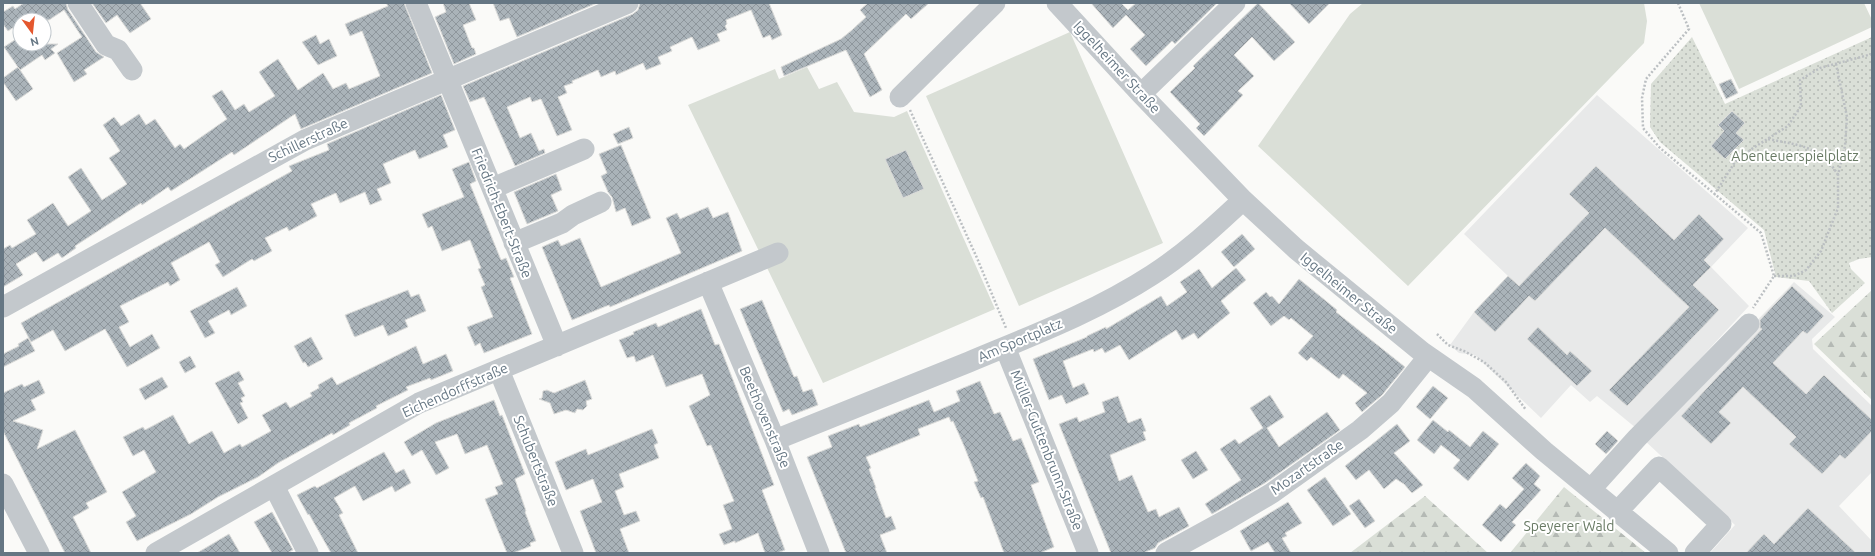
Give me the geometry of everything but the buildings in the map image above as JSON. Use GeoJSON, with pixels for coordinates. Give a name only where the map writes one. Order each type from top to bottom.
{"type":"FeatureCollection","features":[{"type":"Feature","properties":{"kind":"street"},"geometry":{"type":"LineString","coordinates":[[78,3],[106,45],[118,50],[132,70]]}},
{"type":"Feature","properties":{"kind":"street","name":"Friedrich-Ebert-Straße"},"geometry":{"type":"LineString","coordinates":[[416,3],[557,346]]}},
{"type":"Feature","properties":{"kind":"street","name":"Schillerstraße"},"geometry":{"type":"LineString","coordinates":[[3,307],[305,140],[628,3]]}},
{"type":"Feature","properties":{"kind":"street"},"geometry":{"type":"LineString","coordinates":[[900,97],[995,3]]}},
{"type":"Feature","properties":{"kind":"street","name":"Iggelheimer Straße"},"geometry":{"type":"LineString","coordinates":[[1057,3],[1141,94],[1243,200],[1296,249],[1428,357],[1474,388],[1544,451],[1668,553]]}},
{"type":"Feature","properties":{"kind":"street"},"geometry":{"type":"LineString","coordinates":[[1141,94],[1235,3]]}},
{"type":"Feature","properties":{"kind":"street"},"geometry":{"type":"LineString","coordinates":[[493,188],[584,149]]}},
{"type":"Feature","properties":{"kind":"street","name":"Am Sportplatz"},"geometry":{"type":"LineString","coordinates":[[775,440],[1009,345],[1086,311],[1122,293],[1152,275],[1194,245],[1243,200]]}},
{"type":"Feature","properties":{"kind":"street"},"geometry":{"type":"LineString","coordinates":[[514,243],[562,223],[601,202]]}},
{"type":"Feature","properties":{"kind":"street","name":"Eichendorffstraße"},"geometry":{"type":"LineString","coordinates":[[156,553],[419,403],[778,253]]}},
{"type":"Feature","properties":{"kind":"street","name":"Beethovenstraße"},"geometry":{"type":"LineString","coordinates":[[708,282],[775,440],[819,553]]}},
{"type":"Feature","properties":{"kind":"street"},"geometry":{"type":"LineString","coordinates":[[1590,489],[1637,438],[1749,324]]}},
{"type":"Feature","properties":{"kind":"street","name":"Müller-Guttenbrunn-Straße"},"geometry":{"type":"LineString","coordinates":[[1009,345],[1088,553]]}},
{"type":"Feature","properties":{"kind":"street","name":"Mozartstraße"},"geometry":{"type":"LineString","coordinates":[[1166,553],[1272,493],[1360,430],[1391,403],[1428,357]]}},
{"type":"Feature","properties":{"kind":"street","name":"Schubertstraße"},"geometry":{"type":"LineString","coordinates":[[499,370],[573,553]]}},
{"type":"Feature","properties":{"kind":"street"},"geometry":{"type":"LineString","coordinates":[[1617,512],[1660,468],[1721,524],[1695,553]]}},
{"type":"Feature","properties":{"kind":"street"},"geometry":{"type":"LineString","coordinates":[[3,484],[39,553]]}},
{"type":"Feature","properties":{"kind":"street"},"geometry":{"type":"LineString","coordinates":[[274,486],[308,553]]}},
{"type":"Feature","properties":{"kind":"path"},"geometry":{"type":"LineString","coordinates":[[1678,3],[1689,29],[1646,79],[1642,98],[1643,128],[1660,148],[1714,195],[1762,233],[1774,276],[1745,320],[1749,324]]}},
{"type":"Feature","properties":{"kind":"path"},"geometry":{"type":"LineString","coordinates":[[1714,195],[1735,162],[1767,138],[1788,126],[1801,106],[1800,80],[1820,68],[1872,54]]}},
{"type":"Feature","properties":{"kind":"path"},"geometry":{"type":"LineString","coordinates":[[1774,276],[1794,276],[1806,270],[1821,251],[1838,208],[1838,175],[1845,146],[1847,117],[1836,64]]}},
{"type":"Feature","properties":{"kind":"path"},"geometry":{"type":"LineString","coordinates":[[900,97],[907,103],[977,258],[1009,345]]}},
{"type":"Feature","properties":{"kind":"path"},"geometry":{"type":"LineString","coordinates":[[1767,138],[1806,147],[1819,153],[1831,162],[1838,175]]}},
{"type":"Feature","properties":{"kind":"path"},"geometry":{"type":"LineString","coordinates":[[1437,334],[1448,345],[1464,351],[1484,362],[1506,382],[1530,416]]}},
{"type":"Feature","properties":{"kind":"shaded area"},"geometry":{"type":"Polygon","coordinates":[[[1597,95],[1748,228],[1711,267],[1749,306],[1636,428],[1597,396],[1590,402],[1571,385],[1541,418],[1475,355],[1459,353],[1450,345],[1474,312],[1508,276],[1464,234],[1597,95]]]}},
{"type":"Feature","properties":{"kind":"shaded area"},"geometry":{"type":"Polygon","coordinates":[[[1794,282],[1835,317],[1812,339],[1813,349],[1872,406],[1872,472],[1839,506],[1872,541],[1872,553],[1710,553],[1735,525],[1643,439],[1794,282]]]}},
{"type":"Feature","properties":{"kind":"green space"},"geometry":{"type":"Polygon","coordinates":[[[1363,3],[1644,3],[1647,21],[1644,43],[1408,286],[1258,146],[1350,14],[1363,3]]]}},
{"type":"Feature","properties":{"kind":"green space"},"geometry":{"type":"Polygon","coordinates":[[[1699,3],[1864,3],[1872,20],[1872,27],[1739,89],[1699,3]]]}},
{"type":"Feature","properties":{"kind":"green space"},"geometry":{"type":"Polygon","coordinates":[[[1070,32],[1163,243],[1019,306],[926,96],[1070,32]]]}},
{"type":"Feature","properties":{"kind":"green space","name":"Abenteuerspielplatz"},"geometry":{"type":"Polygon","coordinates":[[[1692,37],[1725,104],[1872,37],[1872,257],[1859,259],[1849,263],[1851,269],[1865,283],[1832,313],[1809,281],[1776,277],[1764,230],[1660,142],[1650,127],[1651,84],[1692,37]]]}},
{"type":"Feature","properties":{"kind":"green space"},"geometry":{"type":"Polygon","coordinates":[[[807,67],[819,89],[837,82],[854,112],[894,117],[907,111],[995,309],[823,383],[688,105],[775,69],[779,79],[807,67]]]}},
{"type":"Feature","properties":{"kind":"green space"},"geometry":{"type":"Polygon","coordinates":[[[1872,290],[1872,400],[1814,344],[1872,290]]]}},
{"type":"Feature","properties":{"kind":"green space","name":"Speyerer Wald"},"geometry":{"type":"Polygon","coordinates":[[[1564,487],[1646,553],[1510,553],[1564,487]]]}},
{"type":"Feature","properties":{"kind":"green space","name":"Speyerer Wald"},"geometry":{"type":"Polygon","coordinates":[[[1425,496],[1488,553],[1350,553],[1425,496]]]}}]}
